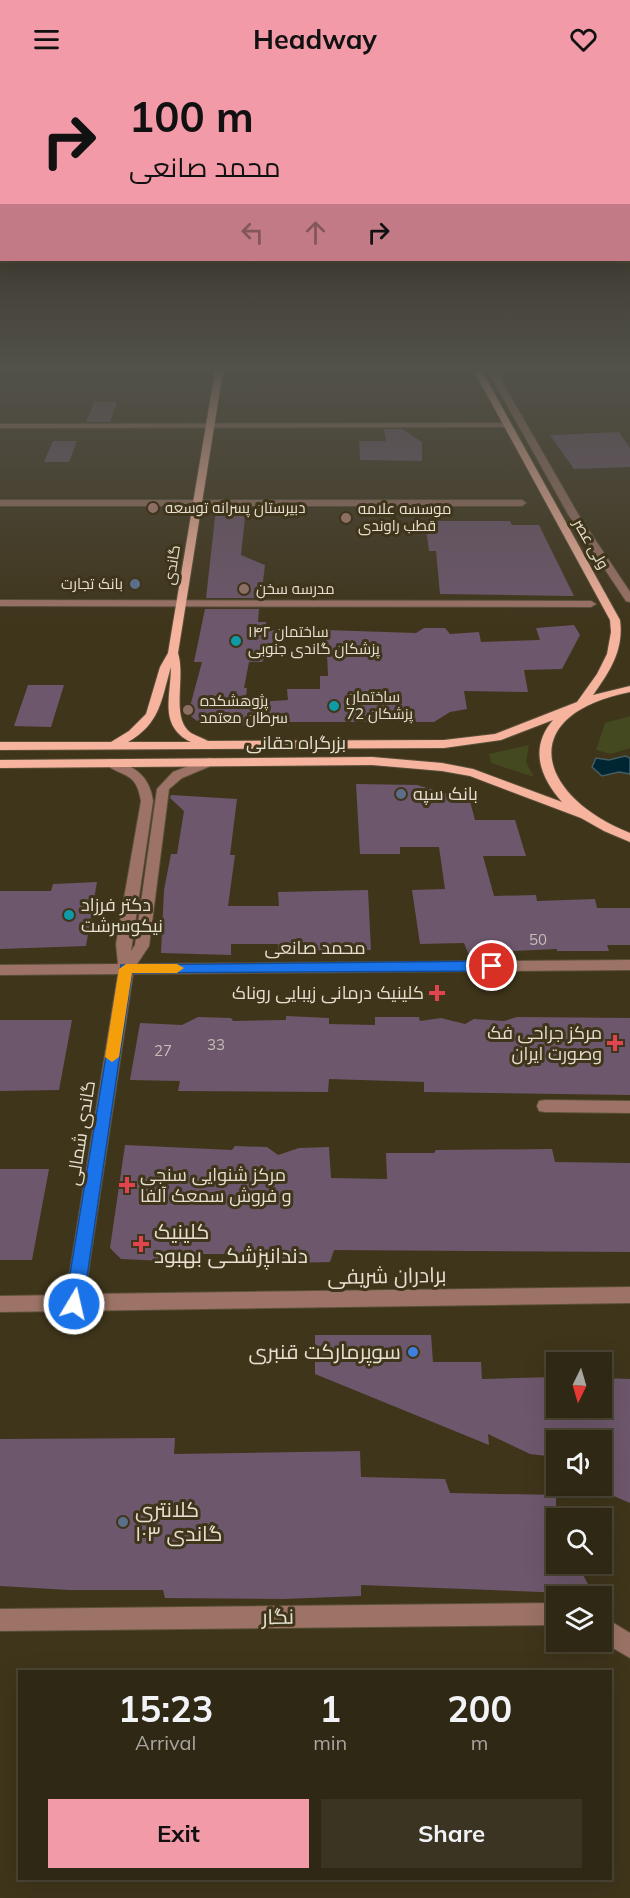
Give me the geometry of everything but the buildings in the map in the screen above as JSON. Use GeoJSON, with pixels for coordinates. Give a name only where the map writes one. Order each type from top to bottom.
{"type":"FeatureCollection","features":[{"type":"Feature","properties":{"kind":"main road","name":"گاندی"},"geometry":{"type":"LineString","coordinates":[[205,456],[173,653],[178,663],[172,702],[176,722],[186,735],[209,745]]}},
{"type":"Feature","properties":{"kind":"main road","name":"ولی عصر"},"geometry":{"type":"LineString","coordinates":[[523,456],[615,620],[617,632],[613,657],[582,703]]}},
{"type":"Feature","properties":{"kind":"main road"},"geometry":{"type":"LineString","coordinates":[[113,745],[137,732],[154,712],[167,663],[173,653]]}},
{"type":"Feature","properties":{"kind":"main road"},"geometry":{"type":"LineString","coordinates":[[629,838],[585,814],[562,794],[553,782],[544,758],[549,733],[568,711],[582,703],[630,689]]}},
{"type":"Feature","properties":{"kind":"main road","name":"بزرگراه حقانی"},"geometry":{"type":"LineString","coordinates":[[0,746],[444,744],[497,737],[568,711]]}},
{"type":"Feature","properties":{"kind":"main road","name":"بزرگراه حقانی"},"geometry":{"type":"LineString","coordinates":[[0,764],[372,761],[442,767],[482,776],[585,814]]}},
{"type":"Feature","properties":{"kind":"street"},"geometry":{"type":"LineString","coordinates":[[540,456],[577,520],[630,599]]}},
{"type":"Feature","properties":{"kind":"street"},"geometry":{"type":"LineString","coordinates":[[0,503],[522,503]]}},
{"type":"Feature","properties":{"kind":"street"},"geometry":{"type":"LineString","coordinates":[[0,603],[591,604]]}},
{"type":"Feature","properties":{"kind":"street","name":"گاندی شمالی"},"geometry":{"type":"LineString","coordinates":[[126,969],[142,946],[163,789],[175,776],[209,762]]}},
{"type":"Feature","properties":{"kind":"street","name":"گاندی شمالی"},"geometry":{"type":"LineString","coordinates":[[74,1304],[126,969],[123,944],[147,801],[143,784],[136,774],[126,767],[110,763]]}},
{"type":"Feature","properties":{"kind":"street","name":"محمد صانعی"},"geometry":{"type":"LineString","coordinates":[[0,970],[630,965]]}},
{"type":"Feature","properties":{"kind":"street"},"geometry":{"type":"LineString","coordinates":[[545,1106],[630,1107]]}},
{"type":"Feature","properties":{"kind":"street","name":"برادران شریفی"},"geometry":{"type":"LineString","coordinates":[[0,1304],[630,1294]]}},
{"type":"Feature","properties":{"kind":"street","name":"نگار"},"geometry":{"type":"LineString","coordinates":[[0,1620],[546,1614]]}},
{"type":"Feature","properties":{"kind":"street"},"geometry":{"type":"LineString","coordinates":[[612,1634],[630,1646]]}},
{"type":"Feature","properties":{"kind":"green space"},"geometry":{"type":"Polygon","coordinates":[[[630,716],[630,748],[611,754],[596,750],[605,723],[630,716]]]}},
{"type":"Feature","properties":{"kind":"green space"},"geometry":{"type":"Polygon","coordinates":[[[529,745],[526,762],[534,777],[491,763],[489,754],[529,745]]]}},
{"type":"Feature","properties":{"kind":"water"},"geometry":{"type":"Polygon","coordinates":[[[625,756],[630,758],[630,774],[619,772],[602,776],[592,767],[596,758],[609,760],[625,756]]]}},
{"type":"Feature","properties":{"kind":"slow traffic"},"geometry":{"type":"LineString","coordinates":[[112,1057],[126,969],[177,968]]}},
{"type":"Feature","properties":{"kind":"place","name":"دبیرستان پسرانه توسعه"},"geometry":{"type":"Point","coordinates":[153,508]}},
{"type":"Feature","properties":{"kind":"place","name":"موسسه علامه قطب راوندی"},"geometry":{"type":"Point","coordinates":[346,518]}},
{"type":"Feature","properties":{"kind":"place","name":"بانک تجارت"},"geometry":{"type":"Point","coordinates":[135,584]}},
{"type":"Feature","properties":{"kind":"place","name":"مدرسه سخن"},"geometry":{"type":"Point","coordinates":[244,589]}},
{"type":"Feature","properties":{"kind":"place","name":"ساختمان ۱۴۲ پزشکان گاندی جنوبی"},"geometry":{"type":"Point","coordinates":[236,641]}},
{"type":"Feature","properties":{"kind":"place","name":"ساختمان پزشکان 72"},"geometry":{"type":"Point","coordinates":[334,706]}},
{"type":"Feature","properties":{"kind":"place","name":"پژوهشکده سرطان معتمد"},"geometry":{"type":"Point","coordinates":[188,710]}},
{"type":"Feature","properties":{"kind":"place","name":"بانک سپه"},"geometry":{"type":"Point","coordinates":[401,794]}},
{"type":"Feature","properties":{"kind":"place","name":"دکتر فرزاد نیکوسرشت"},"geometry":{"type":"Point","coordinates":[69,915]}},
{"type":"Feature","properties":{"kind":"place","name":"کلینیک درمانی زیبایی روناک"},"geometry":{"type":"Point","coordinates":[437,993]}},
{"type":"Feature","properties":{"kind":"place","name":"مرکز جراحی فک وصورت ایران"},"geometry":{"type":"Point","coordinates":[615,1043]}},
{"type":"Feature","properties":{"kind":"place","name":"مرکز شنوایی سنجی و فروش سمعک آلفا"},"geometry":{"type":"Point","coordinates":[127,1185]}},
{"type":"Feature","properties":{"kind":"place","name":"کلینیک دندانپزشکی بهبود"},"geometry":{"type":"Point","coordinates":[141,1244]}},
{"type":"Feature","properties":{"kind":"place","name":"سوپرمارکت قنبری"},"geometry":{"type":"Point","coordinates":[413,1352]}},
{"type":"Feature","properties":{"kind":"place","name":"کلانتری ۱۰۳ گاندی"},"geometry":{"type":"Point","coordinates":[123,1522]}},
{"type":"Feature","properties":{"kind":"route"},"geometry":{"type":"LineString","coordinates":[[74,1304],[126,969],[492,966]]}}]}
